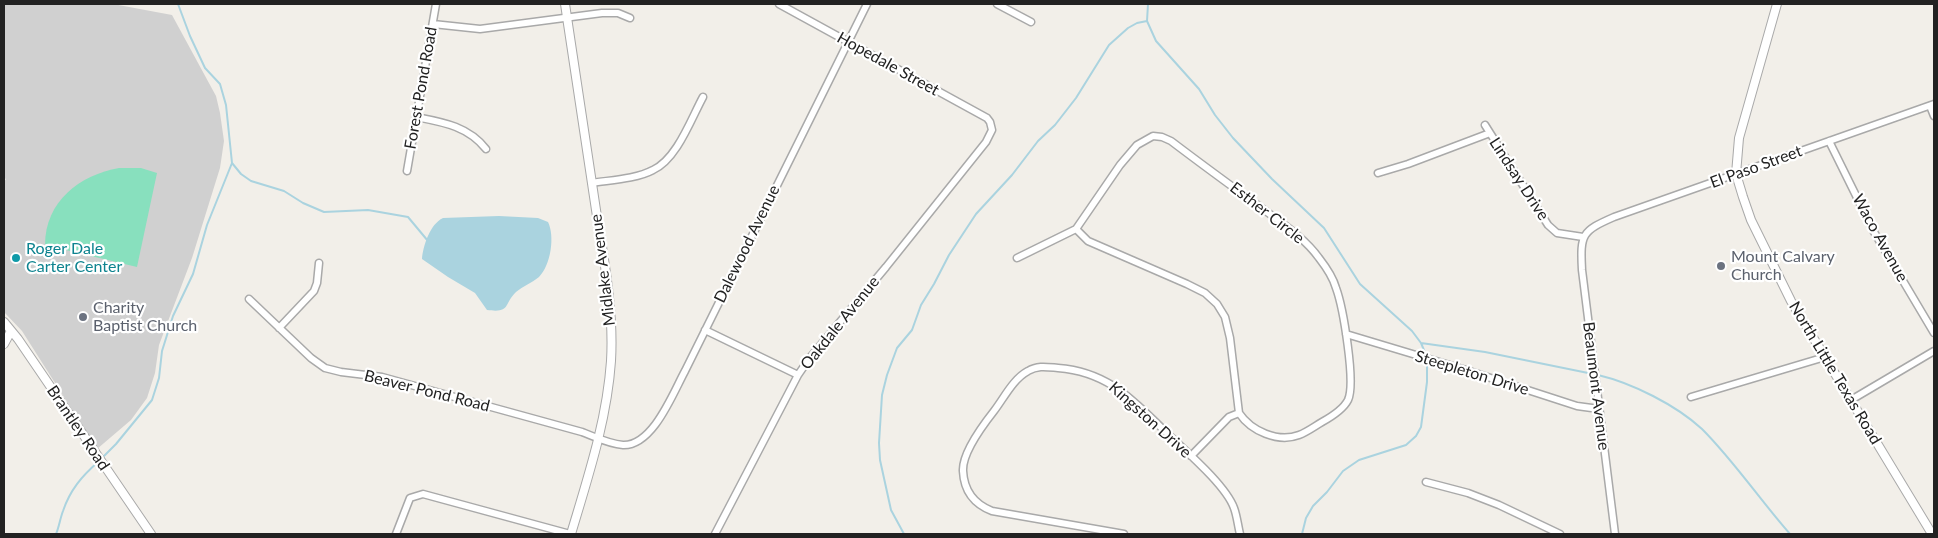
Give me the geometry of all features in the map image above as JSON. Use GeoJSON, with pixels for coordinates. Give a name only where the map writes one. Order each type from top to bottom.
{"type":"FeatureCollection","features":[{"type":"Feature","properties":{"kind":"street","name":"Forest Pond Road"},"geometry":{"type":"LineString","coordinates":[[407,171],[436,4]]}},
{"type":"Feature","properties":{"kind":"street","name":"Midlake Avenue"},"geometry":{"type":"LineString","coordinates":[[565,4],[592,183],[611,340],[608,389],[598,438],[570,534]]}},
{"type":"Feature","properties":{"kind":"street","name":"Hopedale Street"},"geometry":{"type":"LineString","coordinates":[[779,4],[987,118],[992,130]]}},
{"type":"Feature","properties":{"kind":"street","name":"Dalewood Avenue"},"geometry":{"type":"LineString","coordinates":[[598,438],[624,445],[633,443],[644,436],[660,418],[867,4]]}},
{"type":"Feature","properties":{"kind":"street"},"geometry":{"type":"LineString","coordinates":[[997,4],[1031,22]]}},
{"type":"Feature","properties":{"kind":"street","name":"North Little Texas Road"},"geometry":{"type":"LineString","coordinates":[[1777,4],[1739,138],[1736,174],[1751,220],[1792,301],[1932,534]]}},
{"type":"Feature","properties":{"kind":"street"},"geometry":{"type":"LineString","coordinates":[[433,24],[480,29],[612,12],[630,18]]}},
{"type":"Feature","properties":{"kind":"street"},"geometry":{"type":"LineString","coordinates":[[592,183],[651,172],[665,162],[673,152],[703,97]]}},
{"type":"Feature","properties":{"kind":"street"},"geometry":{"type":"LineString","coordinates":[[1932,105],[1934,116]]}},
{"type":"Feature","properties":{"kind":"street","name":"El Paso Street"},"geometry":{"type":"LineString","coordinates":[[1583,237],[1593,227],[1614,217],[1932,105]]}},
{"type":"Feature","properties":{"kind":"street"},"geometry":{"type":"LineString","coordinates":[[416,117],[454,125],[467,132],[486,149]]}},
{"type":"Feature","properties":{"kind":"street","name":"Lindsay Drive"},"geometry":{"type":"LineString","coordinates":[[1485,125],[1548,225],[1557,233],[1583,237]]}},
{"type":"Feature","properties":{"kind":"street","name":"Oakdale Avenue"},"geometry":{"type":"LineString","coordinates":[[715,534],[798,375],[986,142],[992,130]]}},
{"type":"Feature","properties":{"kind":"street"},"geometry":{"type":"LineString","coordinates":[[1378,173],[1408,164],[1490,133]]}},
{"type":"Feature","properties":{"kind":"street","name":"Esther Circle"},"geometry":{"type":"LineString","coordinates":[[1017,258],[1076,229],[1120,165],[1137,145],[1153,136],[1162,137],[1171,142],[1284,225],[1314,251],[1336,286],[1346,334],[1350,392],[1346,404],[1333,415],[1299,435],[1283,437],[1269,434],[1253,427],[1239,413]]}},
{"type":"Feature","properties":{"kind":"street","name":"Waco Avenue"},"geometry":{"type":"LineString","coordinates":[[1829,141],[1874,232],[1934,333]]}},
{"type":"Feature","properties":{"kind":"street"},"geometry":{"type":"LineString","coordinates":[[1076,229],[1088,241],[1204,293],[1217,304],[1225,317],[1230,338],[1239,413],[1229,417],[1191,456]]}},
{"type":"Feature","properties":{"kind":"street","name":"Beaumont Avenue"},"geometry":{"type":"LineString","coordinates":[[1583,237],[1581,252],[1582,270],[1614,534]]}},
{"type":"Feature","properties":{"kind":"street"},"geometry":{"type":"LineString","coordinates":[[279,328],[314,291],[317,283],[319,263]]}},
{"type":"Feature","properties":{"kind":"street","name":"Beaver Pond Road"},"geometry":{"type":"LineString","coordinates":[[249,299],[311,358],[325,368],[334,371],[382,377],[598,438]]}},
{"type":"Feature","properties":{"kind":"street","name":"Brantley Road"},"geometry":{"type":"LineString","coordinates":[[4,322],[151,534]]}},
{"type":"Feature","properties":{"kind":"street"},"geometry":{"type":"LineString","coordinates":[[705,330],[798,375]]}},
{"type":"Feature","properties":{"kind":"street"},"geometry":{"type":"LineString","coordinates":[[4,344],[11,331]]}},
{"type":"Feature","properties":{"kind":"street","name":"Steepleton Drive"},"geometry":{"type":"LineString","coordinates":[[1346,334],[1577,406],[1599,409]]}},
{"type":"Feature","properties":{"kind":"street"},"geometry":{"type":"LineString","coordinates":[[1851,400],[1934,351]]}},
{"type":"Feature","properties":{"kind":"street"},"geometry":{"type":"LineString","coordinates":[[1691,397],[1825,357]]}},
{"type":"Feature","properties":{"kind":"street","name":"Kingston Drive"},"geometry":{"type":"LineString","coordinates":[[1124,534],[992,511],[977,503],[970,495],[963,473],[964,459],[991,415],[1013,385],[1028,371],[1041,366],[1066,369],[1098,377],[1130,398],[1191,456],[1228,497],[1234,508],[1240,534]]}},
{"type":"Feature","properties":{"kind":"street"},"geometry":{"type":"LineString","coordinates":[[1426,482],[1468,493],[1499,505],[1560,534]]}},
{"type":"Feature","properties":{"kind":"street"},"geometry":{"type":"LineString","coordinates":[[396,534],[410,498],[423,494],[570,534]]}},
{"type":"Feature","properties":{"kind":"shaded area","name":"Charity Baptist Church"},"geometry":{"type":"Polygon","coordinates":[[[4,4],[113,4],[172,15],[216,96],[220,113],[224,141],[220,168],[192,258],[159,345],[155,373],[147,398],[131,420],[97,449],[22,331],[4,312],[4,182],[6,179],[4,178],[4,4]]]}},
{"type":"Feature","properties":{"kind":"green space"},"geometry":{"type":"Polygon","coordinates":[[[119,168],[141,168],[157,173],[137,267],[45,245],[51,215],[67,193],[91,177],[119,168]]]}},
{"type":"Feature","properties":{"kind":"water"},"geometry":{"type":"Polygon","coordinates":[[[499,216],[538,218],[548,222],[551,235],[551,250],[543,272],[539,277],[516,292],[506,307],[495,311],[487,310],[475,293],[422,259],[431,230],[443,218],[499,216]]]}},
{"type":"Feature","properties":{"kind":"waterway"},"geometry":{"type":"LineString","coordinates":[[101,459],[116,444],[152,400],[159,378],[162,351],[173,316],[193,274],[207,225],[232,163],[226,105],[220,84],[205,68],[178,4]]}},
{"type":"Feature","properties":{"kind":"waterway"},"geometry":{"type":"LineString","coordinates":[[1148,4],[1147,21],[1156,41],[1199,89],[1215,115],[1233,138],[1272,179],[1324,228],[1360,284],[1412,331],[1421,343],[1426,355]]}},
{"type":"Feature","properties":{"kind":"waterway"},"geometry":{"type":"LineString","coordinates":[[904,534],[891,510],[880,460],[879,443],[882,395],[897,348],[912,330],[921,305],[949,255],[976,214],[1012,175],[1038,141],[1055,125],[1076,98],[1109,45],[1128,28],[1137,23],[1147,21]]}},
{"type":"Feature","properties":{"kind":"waterway"},"geometry":{"type":"LineString","coordinates":[[232,163],[241,174],[251,181],[284,191],[303,203],[324,212],[368,210],[408,217],[428,241]]}},
{"type":"Feature","properties":{"kind":"waterway"},"geometry":{"type":"LineString","coordinates":[[1421,343],[1485,352],[1593,374]]}},
{"type":"Feature","properties":{"kind":"waterway"},"geometry":{"type":"LineString","coordinates":[[1302,534],[1306,518],[1313,506],[1327,492],[1343,471],[1359,460],[1406,445],[1416,436],[1421,427],[1427,382],[1427,360]]}},
{"type":"Feature","properties":{"kind":"waterway"},"geometry":{"type":"LineString","coordinates":[[1598,375],[1625,383],[1667,403],[1702,429],[1725,454],[1790,534]]}},
{"type":"Feature","properties":{"kind":"waterway"},"geometry":{"type":"LineString","coordinates":[[56,534],[66,503],[73,490],[98,462]]}},
{"type":"Feature","properties":{"kind":"place","name":"Roger Dale Carter Center"},"geometry":{"type":"Point","coordinates":[16,258]}},
{"type":"Feature","properties":{"kind":"place","name":"Mount Calvary Church"},"geometry":{"type":"Point","coordinates":[1721,266]}},
{"type":"Feature","properties":{"kind":"place","name":"Charity Baptist Church"},"geometry":{"type":"Point","coordinates":[83,317]}}]}
